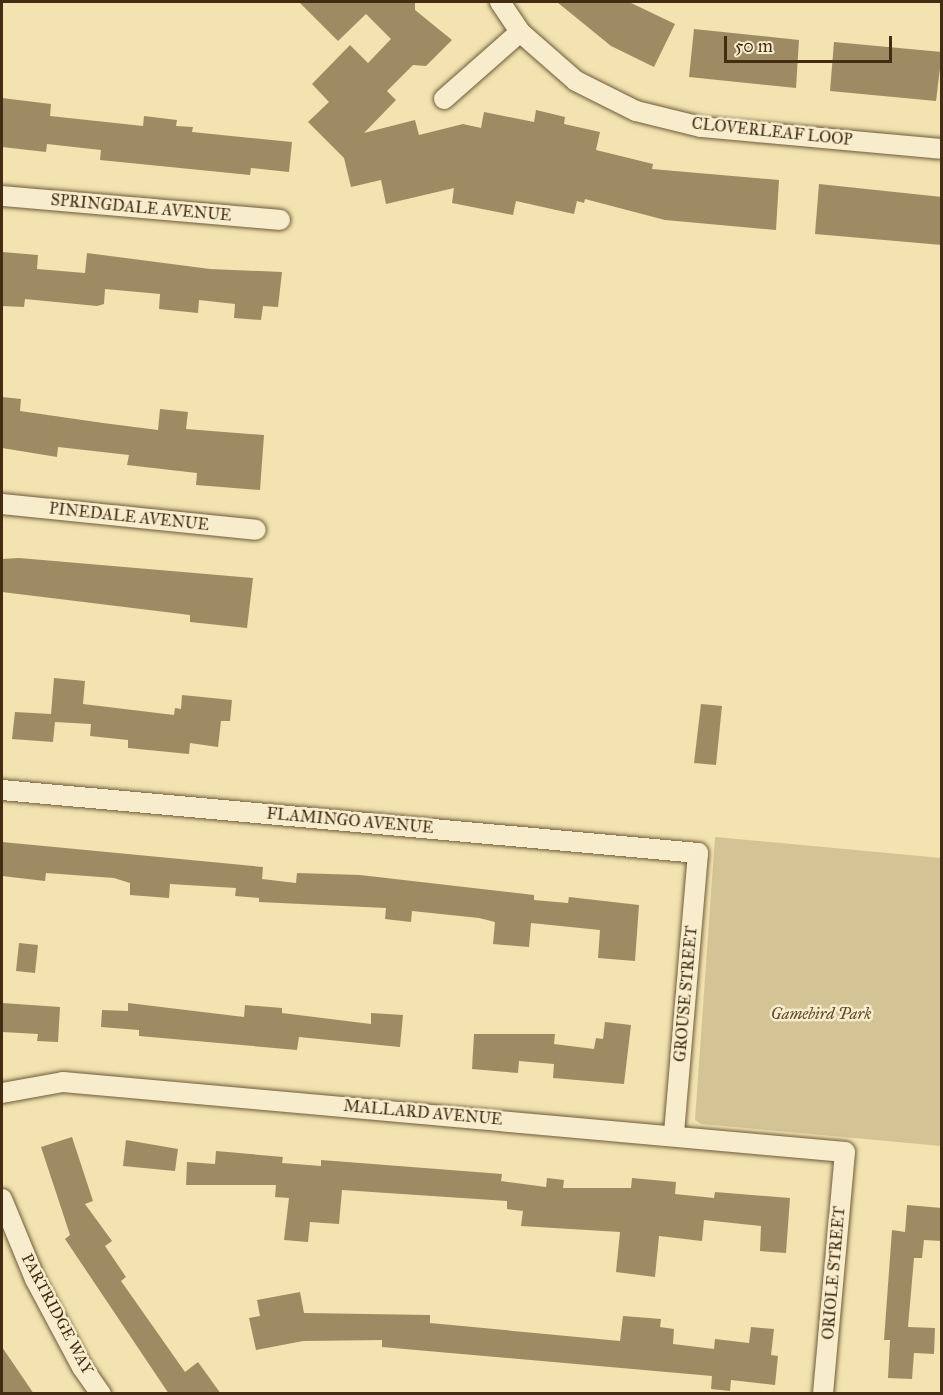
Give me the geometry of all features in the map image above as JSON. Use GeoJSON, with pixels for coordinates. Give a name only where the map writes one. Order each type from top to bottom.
{"type":"FeatureCollection","features":[{"type":"Feature","properties":{"kind":"street","name":"CLOVERLEAF LOOP"},"geometry":{"type":"LineString","coordinates":[[500,2],[520,32],[576,81],[636,111],[701,127],[942,149]]}},
{"type":"Feature","properties":{"kind":"street"},"geometry":{"type":"LineString","coordinates":[[444,99],[520,32]]}},
{"type":"Feature","properties":{"kind":"street","name":"SPRINGDALE AVENUE"},"geometry":{"type":"LineString","coordinates":[[2,196],[280,220]]}},
{"type":"Feature","properties":{"kind":"street","name":"PINEDALE AVENUE"},"geometry":{"type":"LineString","coordinates":[[2,504],[256,530]]}},
{"type":"Feature","properties":{"kind":"street","name":"FLAMINGO AVENUE"},"geometry":{"type":"LineString","coordinates":[[2,790],[698,853]]}},
{"type":"Feature","properties":{"kind":"street","name":"GROUSE STREET"},"geometry":{"type":"LineString","coordinates":[[674,1134],[698,853]]}},
{"type":"Feature","properties":{"kind":"street","name":"MALLARD AVENUE"},"geometry":{"type":"LineString","coordinates":[[2,1092],[63,1082],[674,1134],[845,1152]]}},
{"type":"Feature","properties":{"kind":"street","name":"ORIOLE STREET"},"geometry":{"type":"LineString","coordinates":[[823,1394],[845,1152]]}},
{"type":"Feature","properties":{"kind":"street","name":"PARTRIDGE WAY"},"geometry":{"type":"LineString","coordinates":[[2,1199],[35,1279],[82,1367],[102,1394]]}},
{"type":"Feature","properties":{"kind":"green space","name":"Gamebird Park"},"geometry":{"type":"Polygon","coordinates":[[[715,837],[941,858],[941,1146],[701,1124],[695,1120],[715,837]]]}},
{"type":"Feature","properties":{"kind":"building"},"geometry":{"type":"Polygon","coordinates":[[[299,2],[415,2],[415,10],[452,40],[426,66],[413,65],[387,91],[396,100],[364,133],[415,120],[419,135],[463,124],[481,128],[484,112],[534,122],[536,110],[565,117],[564,124],[600,132],[596,150],[653,164],[652,169],[779,180],[776,230],[665,220],[585,199],[584,203],[577,201],[574,214],[516,201],[513,215],[452,203],[454,188],[386,204],[381,180],[351,187],[344,158],[308,122],[329,102],[312,84],[350,45],[368,63],[391,39],[366,14],[338,41],[299,2]]]}},
{"type":"Feature","properties":{"kind":"building"},"geometry":{"type":"Polygon","coordinates":[[[557,2],[629,2],[675,24],[654,67],[611,46],[557,2]]]}},
{"type":"Feature","properties":{"kind":"building"},"geometry":{"type":"Polygon","coordinates":[[[694,29],[799,40],[796,88],[689,77],[694,29]]]}},
{"type":"Feature","properties":{"kind":"building"},"geometry":{"type":"Polygon","coordinates":[[[834,42],[942,52],[936,101],[830,91],[834,42]]]}},
{"type":"Feature","properties":{"kind":"building"},"geometry":{"type":"Polygon","coordinates":[[[2,98],[51,104],[50,116],[143,126],[144,116],[177,120],[176,126],[193,127],[192,132],[292,142],[289,172],[251,168],[250,175],[100,160],[101,150],[47,144],[46,152],[2,147],[2,98]]]}},
{"type":"Feature","properties":{"kind":"building"},"geometry":{"type":"Polygon","coordinates":[[[819,184],[942,197],[942,245],[815,234],[819,184]]]}},
{"type":"Feature","properties":{"kind":"building"},"geometry":{"type":"Polygon","coordinates":[[[2,252],[38,255],[37,269],[85,273],[87,253],[210,269],[282,272],[278,307],[263,306],[261,320],[234,318],[235,304],[199,300],[198,313],[159,309],[160,294],[105,289],[104,304],[97,306],[25,299],[24,307],[2,306],[2,252]]]}},
{"type":"Feature","properties":{"kind":"building"},"geometry":{"type":"Polygon","coordinates":[[[2,397],[21,399],[20,411],[158,430],[160,409],[188,412],[186,429],[264,435],[260,490],[196,485],[197,473],[127,465],[129,455],[58,447],[57,457],[2,448],[2,397]]]}},
{"type":"Feature","properties":{"kind":"building"},"geometry":{"type":"Polygon","coordinates":[[[19,558],[253,578],[247,628],[190,622],[190,615],[2,592],[2,559],[19,558]]]}},
{"type":"Feature","properties":{"kind":"building"},"geometry":{"type":"Polygon","coordinates":[[[54,678],[85,681],[83,704],[174,715],[175,708],[181,709],[182,695],[232,700],[230,721],[221,721],[218,747],[190,743],[189,754],[128,748],[128,740],[90,736],[91,724],[55,722],[53,742],[12,739],[15,712],[51,714],[54,678]]]}},
{"type":"Feature","properties":{"kind":"building"},"geometry":{"type":"Polygon","coordinates":[[[701,704],[722,706],[716,765],[694,763],[701,704]]]}},
{"type":"Feature","properties":{"kind":"building"},"geometry":{"type":"Polygon","coordinates":[[[2,842],[263,867],[262,879],[296,883],[297,873],[360,875],[534,895],[534,900],[568,903],[569,897],[639,905],[635,961],[598,958],[600,930],[531,923],[529,947],[493,944],[495,922],[479,918],[412,911],[411,922],[385,919],[386,908],[259,902],[259,898],[235,896],[236,888],[170,884],[169,898],[130,895],[130,883],[114,878],[46,873],[45,881],[2,876],[2,842]]]}},
{"type":"Feature","properties":{"kind":"building"},"geometry":{"type":"Polygon","coordinates":[[[19,943],[38,945],[35,973],[16,971],[19,943]]]}},
{"type":"Feature","properties":{"kind":"building"},"geometry":{"type":"Polygon","coordinates":[[[2,1003],[60,1007],[58,1042],[37,1041],[38,1034],[2,1032],[2,1003]]]}},
{"type":"Feature","properties":{"kind":"building"},"geometry":{"type":"Polygon","coordinates":[[[128,1003],[244,1017],[245,1005],[282,1008],[282,1013],[371,1024],[371,1013],[403,1015],[400,1047],[299,1037],[297,1050],[139,1036],[139,1030],[101,1027],[102,1010],[128,1011],[128,1003]]]}},
{"type":"Feature","properties":{"kind":"building"},"geometry":{"type":"Polygon","coordinates":[[[605,1022],[631,1025],[624,1084],[553,1078],[554,1064],[519,1061],[518,1073],[472,1069],[474,1034],[555,1034],[554,1044],[594,1049],[596,1038],[603,1039],[605,1022]]]}},
{"type":"Feature","properties":{"kind":"building"},"geometry":{"type":"Polygon","coordinates":[[[72,1137],[93,1201],[85,1204],[112,1241],[105,1246],[126,1277],[121,1281],[185,1372],[198,1362],[221,1394],[169,1394],[65,1239],[70,1235],[41,1147],[72,1137]]]}},
{"type":"Feature","properties":{"kind":"building"},"geometry":{"type":"Polygon","coordinates":[[[126,1140],[178,1149],[175,1171],[123,1166],[126,1140]]]}},
{"type":"Feature","properties":{"kind":"building"},"geometry":{"type":"Polygon","coordinates":[[[216,1151],[283,1157],[282,1163],[321,1166],[321,1160],[502,1174],[501,1181],[546,1187],[547,1178],[564,1180],[563,1188],[631,1188],[632,1178],[676,1182],[675,1194],[714,1198],[715,1192],[790,1198],[786,1253],[760,1251],[761,1226],[704,1220],[702,1241],[659,1236],[655,1277],[616,1272],[620,1232],[521,1226],[523,1211],[507,1209],[507,1201],[342,1190],[339,1224],[310,1222],[308,1242],[284,1240],[289,1198],[275,1197],[276,1185],[186,1185],[187,1162],[215,1164],[216,1151]]]}},
{"type":"Feature","properties":{"kind":"building"},"geometry":{"type":"Polygon","coordinates":[[[907,1205],[942,1208],[942,1241],[924,1240],[922,1258],[914,1258],[908,1327],[935,1328],[934,1354],[914,1353],[912,1379],[888,1378],[890,1340],[884,1340],[892,1230],[905,1232],[907,1205]]]}},
{"type":"Feature","properties":{"kind":"building"},"geometry":{"type":"Polygon","coordinates":[[[300,1292],[304,1313],[430,1315],[430,1323],[620,1341],[623,1316],[661,1319],[660,1327],[674,1329],[673,1344],[714,1349],[715,1339],[749,1343],[751,1327],[774,1329],[771,1355],[778,1356],[775,1385],[731,1380],[730,1391],[711,1389],[712,1376],[382,1347],[382,1340],[303,1341],[256,1350],[249,1318],[260,1316],[257,1300],[300,1292]]]}},
{"type":"Feature","properties":{"kind":"building"},"geometry":{"type":"Polygon","coordinates":[[[2,1347],[34,1394],[2,1394],[2,1347]]]}}]}
